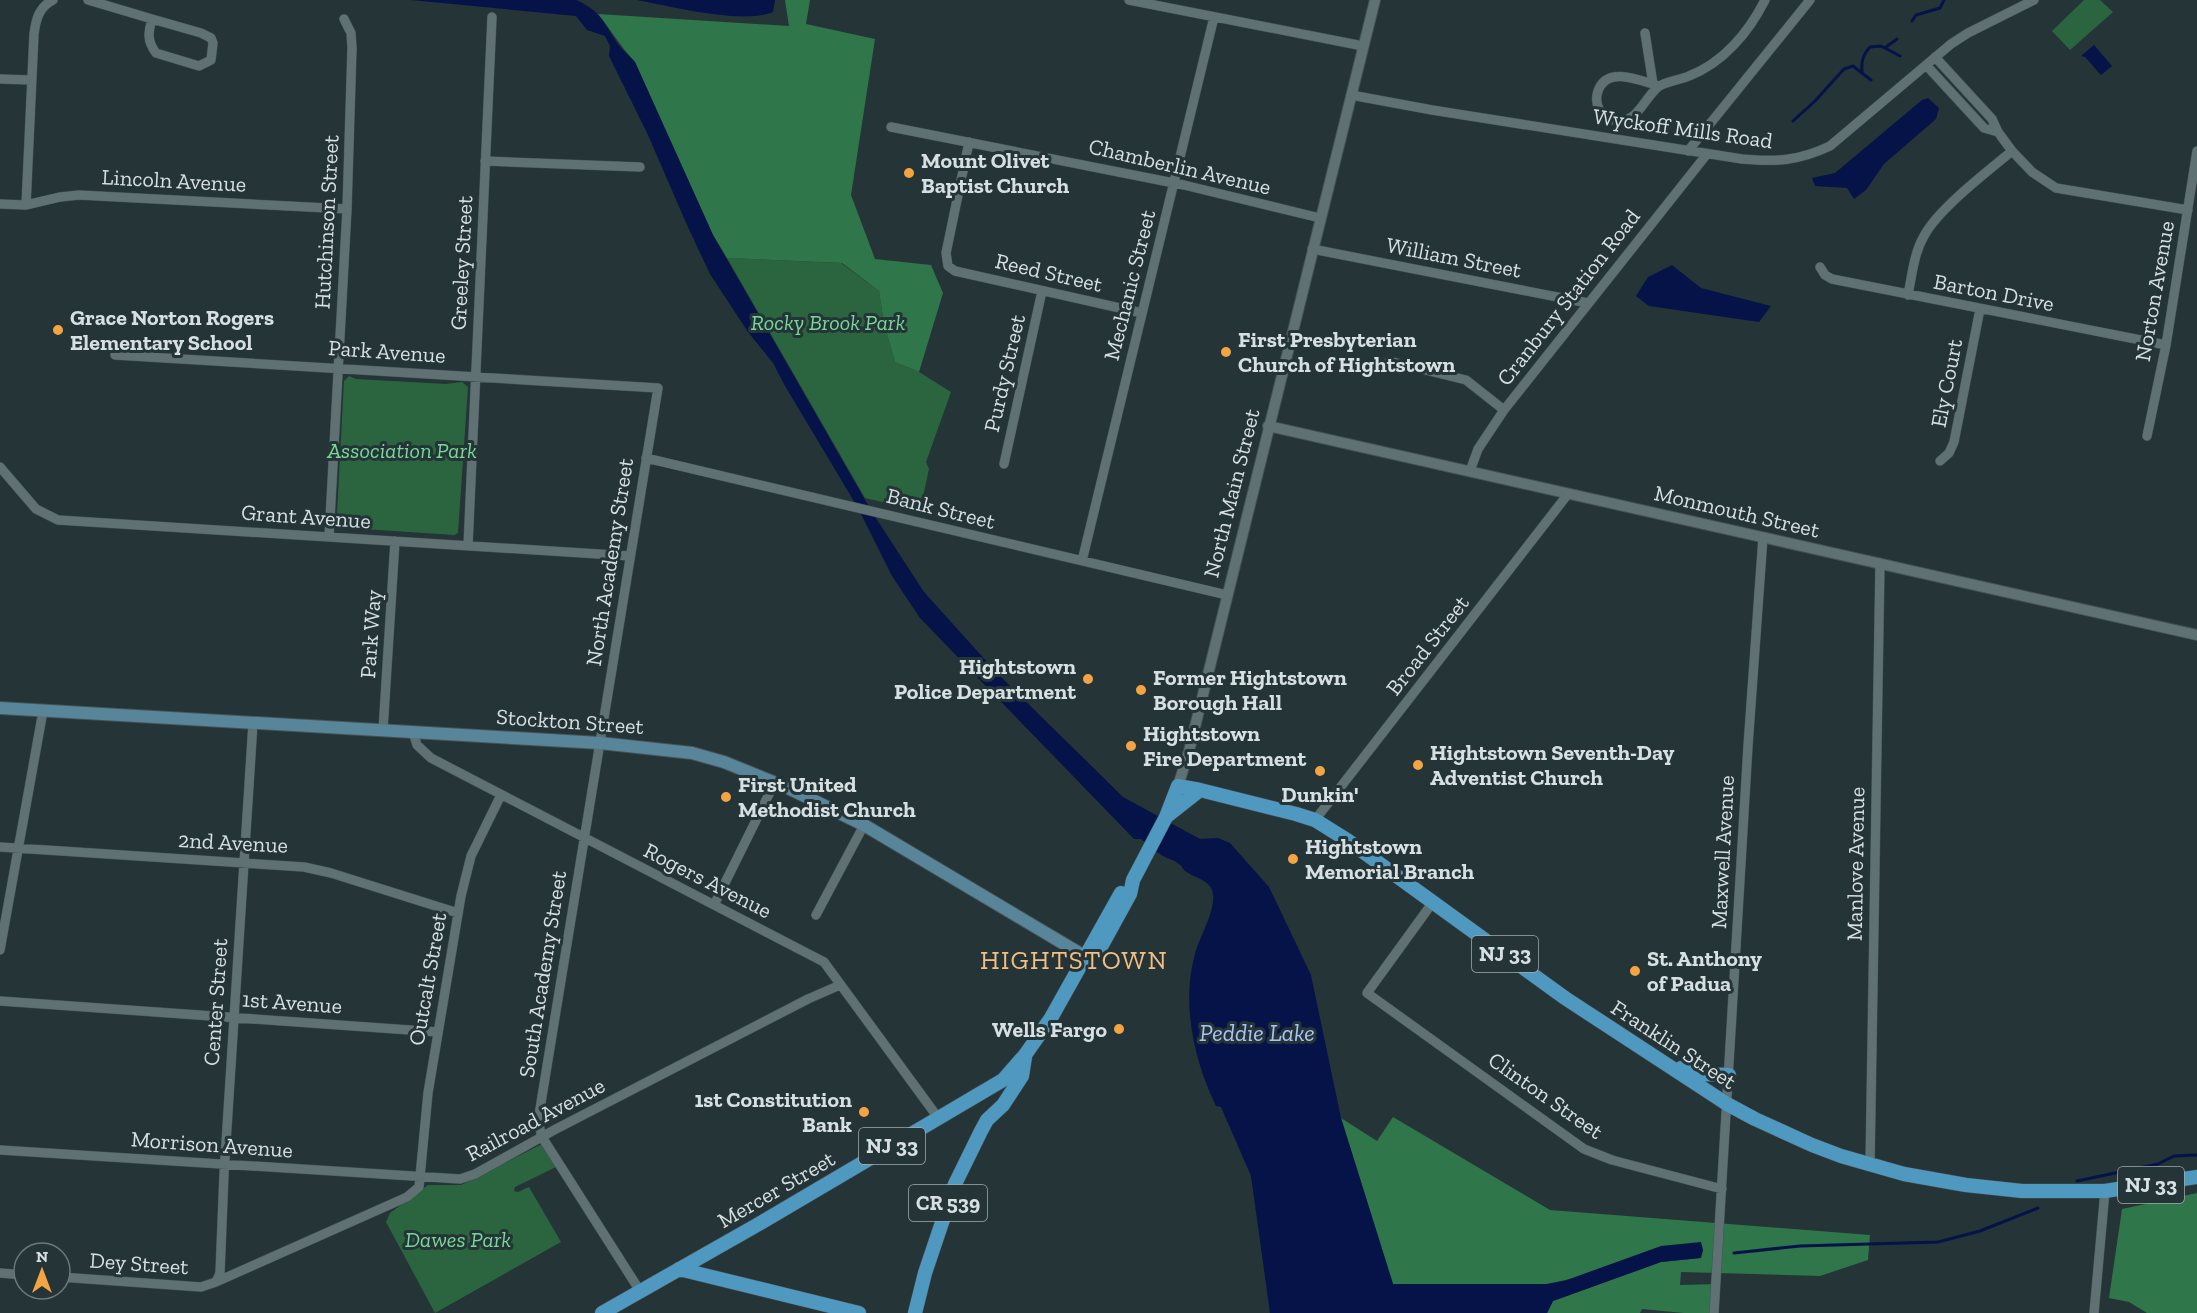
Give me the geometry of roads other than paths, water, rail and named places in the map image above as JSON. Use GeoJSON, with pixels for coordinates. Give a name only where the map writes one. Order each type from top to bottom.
{"type":"FeatureCollection","features":[{"type":"Feature","properties":{"kind":"main road","name":"Stockton Street"},"geometry":{"type":"LineString","coordinates":[[0,708],[600,743],[692,753],[775,782],[864,825],[1086,957]]}},
{"type":"Feature","properties":{"kind":"main road","name":"Franklin Street"},"geometry":{"type":"LineString","coordinates":[[1178,786],[1315,820],[1347,840],[1565,998],[1727,1104],[1783,1133],[1841,1156],[1946,1182],[2043,1192],[2105,1191],[2197,1177]]}},
{"type":"Feature","properties":{"kind":"main road","name":"NJ 33"},"geometry":{"type":"LineString","coordinates":[[1025,1055],[1051,1018],[1122,890],[1132,880],[1166,816],[1178,786]]}},
{"type":"Feature","properties":{"kind":"main road"},"geometry":{"type":"LineString","coordinates":[[1166,816],[1200,790]]}},
{"type":"Feature","properties":{"kind":"main road","name":"CR 539"},"geometry":{"type":"LineString","coordinates":[[915,1313],[932,1251],[959,1176],[987,1120],[1003,1105],[1022,1076],[1025,1055]]}},
{"type":"Feature","properties":{"kind":"main road","name":"Mercer Street"},"geometry":{"type":"LineString","coordinates":[[602,1313],[1003,1080],[1025,1055]]}},
{"type":"Feature","properties":{"kind":"main road"},"geometry":{"type":"LineString","coordinates":[[1667,1065],[1703,1074],[1729,1075]]}},
{"type":"Feature","properties":{"kind":"main road"},"geometry":{"type":"LineString","coordinates":[[679,1269],[859,1313]]}},
{"type":"Feature","properties":{"kind":"street"},"geometry":{"type":"LineString","coordinates":[[26,205],[35,23],[42,7],[53,0]]}},
{"type":"Feature","properties":{"kind":"street"},"geometry":{"type":"LineString","coordinates":[[88,0],[152,18],[206,35],[213,43],[211,60],[200,66],[156,53],[149,43],[148,35],[152,18]]}},
{"type":"Feature","properties":{"kind":"street"},"geometry":{"type":"LineString","coordinates":[[1129,0],[1363,46]]}},
{"type":"Feature","properties":{"kind":"street","name":"North Main Street"},"geometry":{"type":"LineString","coordinates":[[1178,786],[1189,751],[1375,0]]}},
{"type":"Feature","properties":{"kind":"street"},"geometry":{"type":"LineString","coordinates":[[1645,33],[1656,85],[1633,116],[1619,121],[1605,116],[1597,102],[1599,87],[1605,81],[1618,76],[1656,85],[1689,76],[1716,62],[1747,30],[1766,0]]}},
{"type":"Feature","properties":{"kind":"street"},"geometry":{"type":"LineString","coordinates":[[1688,151],[1810,0]]}},
{"type":"Feature","properties":{"kind":"street","name":"Wyckoff Mills Road"},"geometry":{"type":"LineString","coordinates":[[1351,95],[1707,154],[1767,161],[1787,160],[1808,156],[1830,146],[1935,57],[1968,33],[2034,0]]}},
{"type":"Feature","properties":{"kind":"street","name":"Greeley Street"},"geometry":{"type":"LineString","coordinates":[[468,546],[492,17]]}},
{"type":"Feature","properties":{"kind":"street","name":"Mechanic Street"},"geometry":{"type":"LineString","coordinates":[[1082,561],[1214,17]]}},
{"type":"Feature","properties":{"kind":"street","name":"Hutchinson Street"},"geometry":{"type":"LineString","coordinates":[[329,537],[352,48],[351,33],[344,19]]}},
{"type":"Feature","properties":{"kind":"street"},"geometry":{"type":"LineString","coordinates":[[1935,57],[1992,119],[1998,132],[2012,151],[2032,172],[2056,188],[2188,210]]}},
{"type":"Feature","properties":{"kind":"street"},"geometry":{"type":"LineString","coordinates":[[1926,65],[1984,128],[1998,132]]}},
{"type":"Feature","properties":{"kind":"street"},"geometry":{"type":"LineString","coordinates":[[0,79],[31,80]]}},
{"type":"Feature","properties":{"kind":"street"},"geometry":{"type":"LineString","coordinates":[[1955,97],[1964,89]]}},
{"type":"Feature","properties":{"kind":"street"},"geometry":{"type":"LineString","coordinates":[[1616,139],[1619,121]]}},
{"type":"Feature","properties":{"kind":"street","name":"Chamberlin Avenue"},"geometry":{"type":"LineString","coordinates":[[891,127],[1174,183],[1320,218]]}},
{"type":"Feature","properties":{"kind":"street","name":"Reed Street"},"geometry":{"type":"LineString","coordinates":[[969,142],[946,253],[948,266],[955,272],[1143,313]]}},
{"type":"Feature","properties":{"kind":"street"},"geometry":{"type":"LineString","coordinates":[[1908,295],[1919,248],[1928,229],[1961,195],[2012,151]]}},
{"type":"Feature","properties":{"kind":"street","name":"Norton Avenue"},"geometry":{"type":"LineString","coordinates":[[2147,436],[2166,345],[2197,151]]}},
{"type":"Feature","properties":{"kind":"street","name":"Cranbury Station Road"},"geometry":{"type":"LineString","coordinates":[[1470,471],[1478,448],[1503,410],[1707,154]]}},
{"type":"Feature","properties":{"kind":"street"},"geometry":{"type":"LineString","coordinates":[[485,161],[640,167]]}},
{"type":"Feature","properties":{"kind":"street","name":"Lincoln Avenue"},"geometry":{"type":"LineString","coordinates":[[0,204],[26,205],[79,195],[346,209]]}},
{"type":"Feature","properties":{"kind":"street","name":"William Street"},"geometry":{"type":"LineString","coordinates":[[1312,249],[1588,303]]}},
{"type":"Feature","properties":{"kind":"street","name":"Barton Drive"},"geometry":{"type":"LineString","coordinates":[[1820,267],[1825,275],[1832,279],[2166,345]]}},
{"type":"Feature","properties":{"kind":"street","name":"Purdy Street"},"geometry":{"type":"LineString","coordinates":[[1004,464],[1042,291]]}},
{"type":"Feature","properties":{"kind":"street","name":"Ely Court"},"geometry":{"type":"LineString","coordinates":[[1940,460],[1949,453],[1954,442],[1980,309]]}},
{"type":"Feature","properties":{"kind":"street","name":"Park Avenue"},"geometry":{"type":"LineString","coordinates":[[114,355],[658,388]]}},
{"type":"Feature","properties":{"kind":"street"},"geometry":{"type":"LineString","coordinates":[[1389,362],[1466,380],[1503,410]]}},
{"type":"Feature","properties":{"kind":"street","name":"North Academy Street"},"geometry":{"type":"LineString","coordinates":[[600,743],[658,388]]}},
{"type":"Feature","properties":{"kind":"street","name":"Monmouth Street"},"geometry":{"type":"LineString","coordinates":[[1268,426],[2197,635]]}},
{"type":"Feature","properties":{"kind":"street","name":"Bank Street"},"geometry":{"type":"LineString","coordinates":[[646,458],[1227,595]]}},
{"type":"Feature","properties":{"kind":"street","name":"Grant Avenue"},"geometry":{"type":"LineString","coordinates":[[0,467],[36,509],[58,520],[630,556]]}},
{"type":"Feature","properties":{"kind":"street","name":"Broad Street"},"geometry":{"type":"LineString","coordinates":[[1315,820],[1568,494]]}},
{"type":"Feature","properties":{"kind":"street","name":"Maxwell Avenue"},"geometry":{"type":"LineString","coordinates":[[1714,1313],[1763,537]]}},
{"type":"Feature","properties":{"kind":"street","name":"Park Way"},"geometry":{"type":"LineString","coordinates":[[383,730],[396,541]]}},
{"type":"Feature","properties":{"kind":"street","name":"Manlove Avenue"},"geometry":{"type":"LineString","coordinates":[[1870,1165],[1880,563]]}},
{"type":"Feature","properties":{"kind":"street"},"geometry":{"type":"LineString","coordinates":[[0,950],[43,711]]}},
{"type":"Feature","properties":{"kind":"street","name":"Center Street"},"geometry":{"type":"LineString","coordinates":[[216,1282],[220,1273],[253,723]]}},
{"type":"Feature","properties":{"kind":"street","name":"Rogers Avenue"},"geometry":{"type":"LineString","coordinates":[[413,732],[417,745],[431,758],[824,962],[939,1119]]}},
{"type":"Feature","properties":{"kind":"street","name":"South Academy Street"},"geometry":{"type":"LineString","coordinates":[[600,743],[538,1121],[543,1137],[640,1291]]}},
{"type":"Feature","properties":{"kind":"street"},"geometry":{"type":"LineString","coordinates":[[714,905],[775,782]]}},
{"type":"Feature","properties":{"kind":"street","name":"Outcalt Street"},"geometry":{"type":"LineString","coordinates":[[421,1178],[428,1093],[458,913],[471,856],[501,795]]}},
{"type":"Feature","properties":{"kind":"street"},"geometry":{"type":"LineString","coordinates":[[816,915],[864,825]]}},
{"type":"Feature","properties":{"kind":"street","name":"2nd Avenue"},"geometry":{"type":"LineString","coordinates":[[0,847],[290,865],[317,869],[458,913]]}},
{"type":"Feature","properties":{"kind":"street","name":"Clinton Street"},"geometry":{"type":"LineString","coordinates":[[1433,902],[1367,993],[1584,1149],[1612,1160],[1722,1189]]}},
{"type":"Feature","properties":{"kind":"street","name":"Railroad Avenue"},"geometry":{"type":"LineString","coordinates":[[421,1178],[460,1179],[469,1177],[813,996],[840,985]]}},
{"type":"Feature","properties":{"kind":"street","name":"1st Avenue"},"geometry":{"type":"LineString","coordinates":[[0,1002],[438,1032]]}},
{"type":"Feature","properties":{"kind":"street","name":"Morrison Avenue"},"geometry":{"type":"LineString","coordinates":[[0,1150],[421,1178]]}},
{"type":"Feature","properties":{"kind":"street"},"geometry":{"type":"LineString","coordinates":[[216,1282],[407,1197],[418,1187],[421,1178]]}},
{"type":"Feature","properties":{"kind":"street"},"geometry":{"type":"LineString","coordinates":[[2094,1313],[2105,1191]]}},
{"type":"Feature","properties":{"kind":"street","name":"Dey Street"},"geometry":{"type":"LineString","coordinates":[[72,1278],[201,1287],[216,1282]]}},
{"type":"Feature","properties":{"kind":"water","name":"Peddie Lake"},"geometry":{"type":"Polygon","coordinates":[[[411,0],[576,0],[597,13],[620,47],[635,62],[713,235],[872,512],[924,592],[998,674],[1123,797],[1200,839],[1218,838],[1230,843],[1269,887],[1311,975],[1341,1118],[1393,1284],[1547,1284],[1564,1281],[1661,1246],[1701,1242],[1703,1250],[1701,1258],[1661,1262],[1553,1301],[1547,1313],[1270,1313],[1251,1176],[1221,1107],[1216,1106],[1208,1088],[1192,1032],[1189,992],[1191,973],[1197,947],[1213,903],[1211,888],[1206,882],[1185,871],[1141,839],[1134,839],[920,618],[892,576],[858,508],[773,363],[748,332],[710,274],[648,135],[609,56],[610,46],[605,36],[587,30],[576,16],[411,0]]]}},
{"type":"Feature","properties":{"kind":"water"},"geometry":{"type":"Polygon","coordinates":[[[637,0],[775,0],[773,12],[744,16],[706,13],[637,0]]]}},
{"type":"Feature","properties":{"kind":"water"},"geometry":{"type":"Polygon","coordinates":[[[2094,45],[2112,66],[2101,75],[2085,57],[2081,56],[2094,45]]]}},
{"type":"Feature","properties":{"kind":"water"},"geometry":{"type":"Polygon","coordinates":[[[1928,98],[1939,108],[1936,119],[1884,164],[1866,190],[1854,199],[1847,188],[1815,186],[1812,178],[1835,173],[1922,100],[1928,98]]]}},
{"type":"Feature","properties":{"kind":"water"},"geometry":{"type":"Polygon","coordinates":[[[1672,265],[1701,288],[1771,306],[1759,322],[1649,306],[1636,296],[1648,277],[1672,265]]]}},
{"type":"Feature","properties":{"kind":"waterway"},"geometry":{"type":"LineString","coordinates":[[1912,21],[1916,15],[1940,8],[1944,0]]}},
{"type":"Feature","properties":{"kind":"waterway"},"geometry":{"type":"LineString","coordinates":[[1886,47],[1897,39]]}},
{"type":"Feature","properties":{"kind":"waterway"},"geometry":{"type":"LineString","coordinates":[[1862,72],[1863,58],[1870,47],[1881,46],[1900,56]]}},
{"type":"Feature","properties":{"kind":"waterway"},"geometry":{"type":"LineString","coordinates":[[1793,121],[1844,69],[1853,66],[1871,80]]}},
{"type":"Feature","properties":{"kind":"waterway"},"geometry":{"type":"LineString","coordinates":[[2077,1181],[2158,1164],[2174,1156],[2197,1155]]}},
{"type":"Feature","properties":{"kind":"waterway"},"geometry":{"type":"LineString","coordinates":[[1734,1253],[1800,1246],[1938,1242],[1980,1231],[2038,1208]]}},
{"type":"Feature","properties":{"kind":"place","name":"Mount Olivet Baptist Church"},"geometry":{"type":"Point","coordinates":[909,173]}},
{"type":"Feature","properties":{"kind":"place","name":"Grace Norton Rogers Elementary School"},"geometry":{"type":"Point","coordinates":[58,330]}},
{"type":"Feature","properties":{"kind":"place","name":"First Presbyterian Church of Hightstown"},"geometry":{"type":"Point","coordinates":[1226,352]}},
{"type":"Feature","properties":{"kind":"place","name":"Hightstown Police Department"},"geometry":{"type":"Point","coordinates":[1088,679]}},
{"type":"Feature","properties":{"kind":"place","name":"Former Hightstown Borough Hall"},"geometry":{"type":"Point","coordinates":[1141,690]}},
{"type":"Feature","properties":{"kind":"place","name":"Hightstown Fire Department"},"geometry":{"type":"Point","coordinates":[1131,746]}},
{"type":"Feature","properties":{"kind":"place","name":"Hightstown Seventh-Day Adventist Church"},"geometry":{"type":"Point","coordinates":[1418,765]}},
{"type":"Feature","properties":{"kind":"place","name":"Dunkin'"},"geometry":{"type":"Point","coordinates":[1320,771]}},
{"type":"Feature","properties":{"kind":"place","name":"First United Methodist Church"},"geometry":{"type":"Point","coordinates":[726,797]}},
{"type":"Feature","properties":{"kind":"place","name":"Hightstown Memorial Branch"},"geometry":{"type":"Point","coordinates":[1293,859]}},
{"type":"Feature","properties":{"kind":"place","name":"St. Anthony of Padua"},"geometry":{"type":"Point","coordinates":[1635,971]}},
{"type":"Feature","properties":{"kind":"place","name":"Wells Fargo"},"geometry":{"type":"Point","coordinates":[1119,1029]}},
{"type":"Feature","properties":{"kind":"place","name":"1st Constitution Bank"},"geometry":{"type":"Point","coordinates":[864,1112]}},
{"type":"Feature","properties":{"kind":"district","name":"HIGHTSTOWN"},"geometry":{"type":"Point","coordinates":[1074,960]}},
{"type":"Feature","properties":{"kind":"park label","name":"Rocky Brook Park"},"geometry":{"type":"Point","coordinates":[828,322]}},
{"type":"Feature","properties":{"kind":"park label","name":"Association Park"},"geometry":{"type":"Point","coordinates":[402,450]}},
{"type":"Feature","properties":{"kind":"park label","name":"Dawes Park"},"geometry":{"type":"Point","coordinates":[458,1239]}}]}
